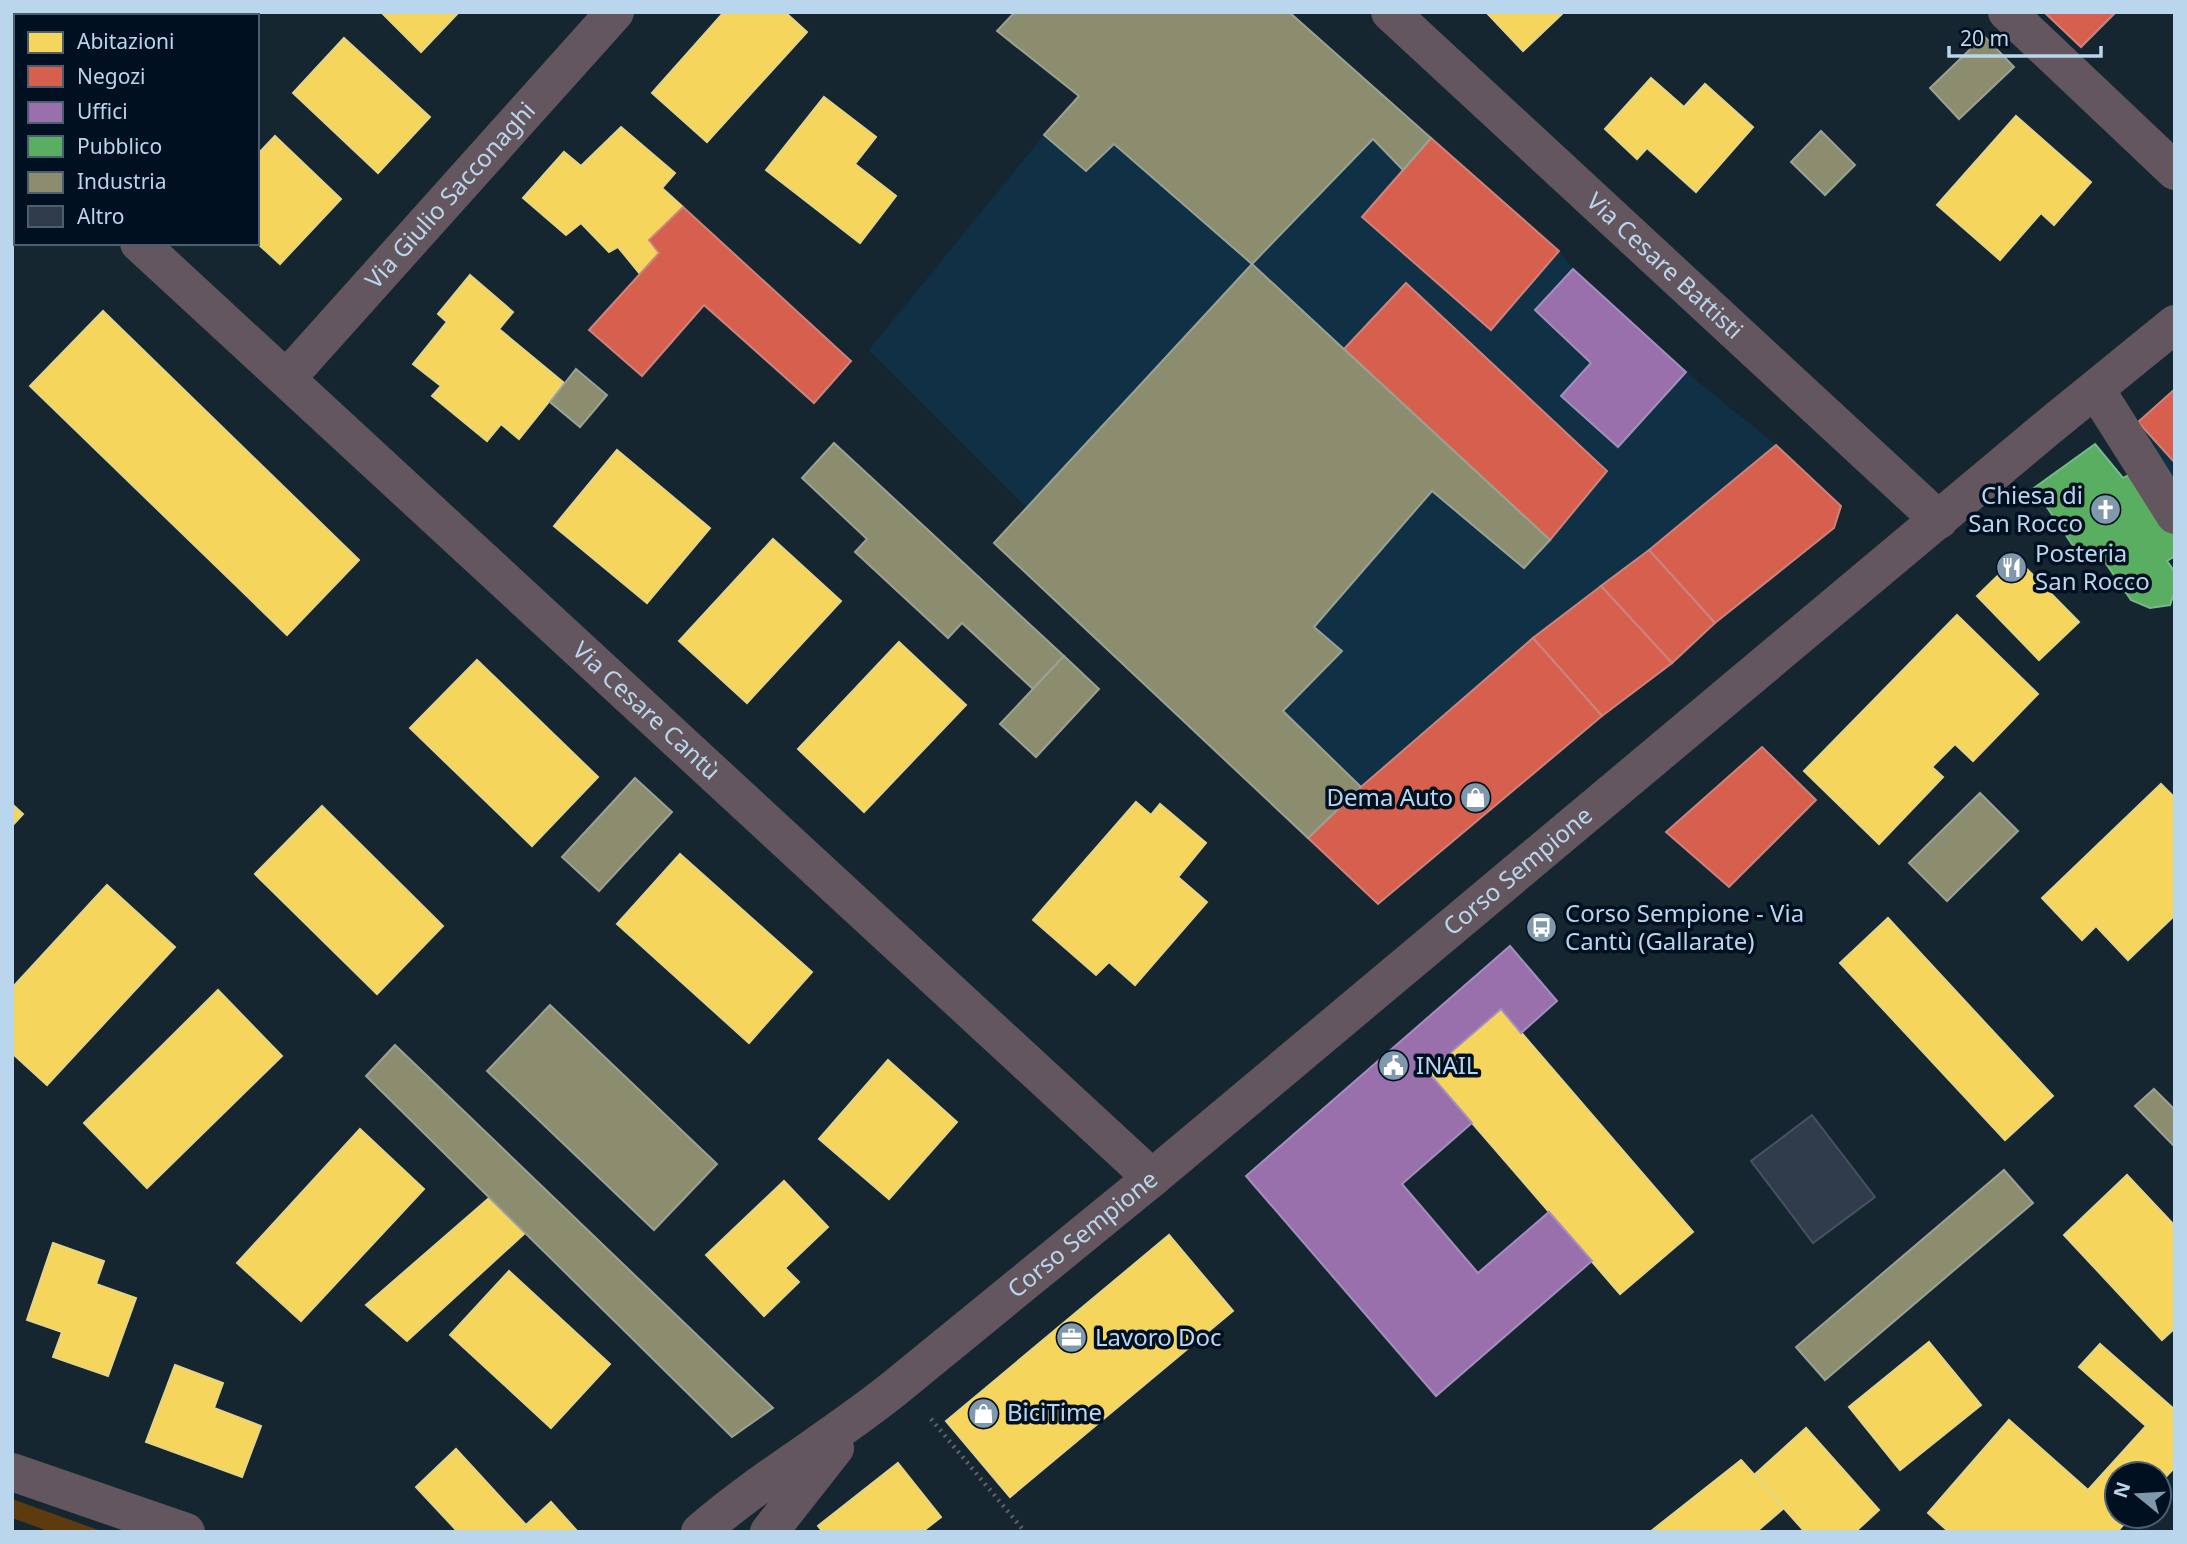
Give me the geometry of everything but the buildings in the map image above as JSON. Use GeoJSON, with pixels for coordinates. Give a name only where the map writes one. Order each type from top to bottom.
{"type":"FeatureCollection","features":[{"type":"Feature","properties":{"kind":"street","name":"Via Giulio Sacconaghi"},"geometry":{"type":"LineString","coordinates":[[287,378],[615,12]]}},
{"type":"Feature","properties":{"kind":"street","name":"Via Cesare Battisti"},"geometry":{"type":"LineString","coordinates":[[1390,12],[1940,520]]}},
{"type":"Feature","properties":{"kind":"street"},"geometry":{"type":"LineString","coordinates":[[2007,12],[2175,171]]}},
{"type":"Feature","properties":{"kind":"street"},"geometry":{"type":"LineString","coordinates":[[14,56],[14,77]]}},
{"type":"Feature","properties":{"kind":"street","name":"Via Cesare Cantù"},"geometry":{"type":"LineString","coordinates":[[140,245],[1152,1178]]}},
{"type":"Feature","properties":{"kind":"street","name":"Corso Sempione"},"geometry":{"type":"LineString","coordinates":[[700,1532],[731,1506],[860,1417],[1152,1178],[2175,324]]}},
{"type":"Feature","properties":{"kind":"street"},"geometry":{"type":"LineString","coordinates":[[2096,390],[2175,515]]}},
{"type":"Feature","properties":{"kind":"street","name":"Corso Sempione"},"geometry":{"type":"LineString","coordinates":[[769,1532],[860,1417]]}},
{"type":"Feature","properties":{"kind":"street"},"geometry":{"type":"LineString","coordinates":[[12,1472],[186,1532]]}},
{"type":"Feature","properties":{"kind":"path"},"geometry":{"type":"LineString","coordinates":[[901,1383],[1025,1532]]}},
{"type":"Feature","properties":{"kind":"shaded area"},"geometry":{"type":"Polygon","coordinates":[[[1015,12],[1289,12],[1559,251],[1573,269],[1686,372],[1776,445],[1841,506],[1834,528],[1715,623],[1672,663],[1602,716],[1378,904],[994,543],[1027,508],[869,350],[1078,96],[997,31],[1015,12]]]}},
{"type":"Feature","properties":{"kind":"shaded area"},"geometry":{"type":"Polygon","coordinates":[[[2175,389],[2175,479],[2138,422],[2175,389]]]}},
{"type":"Feature","properties":{"kind":"shaded area"},"geometry":{"type":"Polygon","coordinates":[[[12,1499],[104,1532],[51,1532],[12,1518],[12,1499]]]}},
{"type":"Feature","properties":{"kind":"place","name":"Chiesa di San Rocco"},"geometry":{"type":"Point","coordinates":[2106,510]}},
{"type":"Feature","properties":{"kind":"place","name":"Posteria San Rocco"},"geometry":{"type":"Point","coordinates":[2012,568]}},
{"type":"Feature","properties":{"kind":"place","name":"Dema Auto"},"geometry":{"type":"Point","coordinates":[1476,798]}},
{"type":"Feature","properties":{"kind":"place","name":"Corso Sempione - Via Cantù (Gallarate)"},"geometry":{"type":"Point","coordinates":[1542,928]}},
{"type":"Feature","properties":{"kind":"place","name":"INAIL"},"geometry":{"type":"Point","coordinates":[1393,1066]}},
{"type":"Feature","properties":{"kind":"place","name":"Lavoro Doc"},"geometry":{"type":"Point","coordinates":[1072,1338]}},
{"type":"Feature","properties":{"kind":"place","name":"BiciTime"},"geometry":{"type":"Point","coordinates":[984,1413]}}]}
